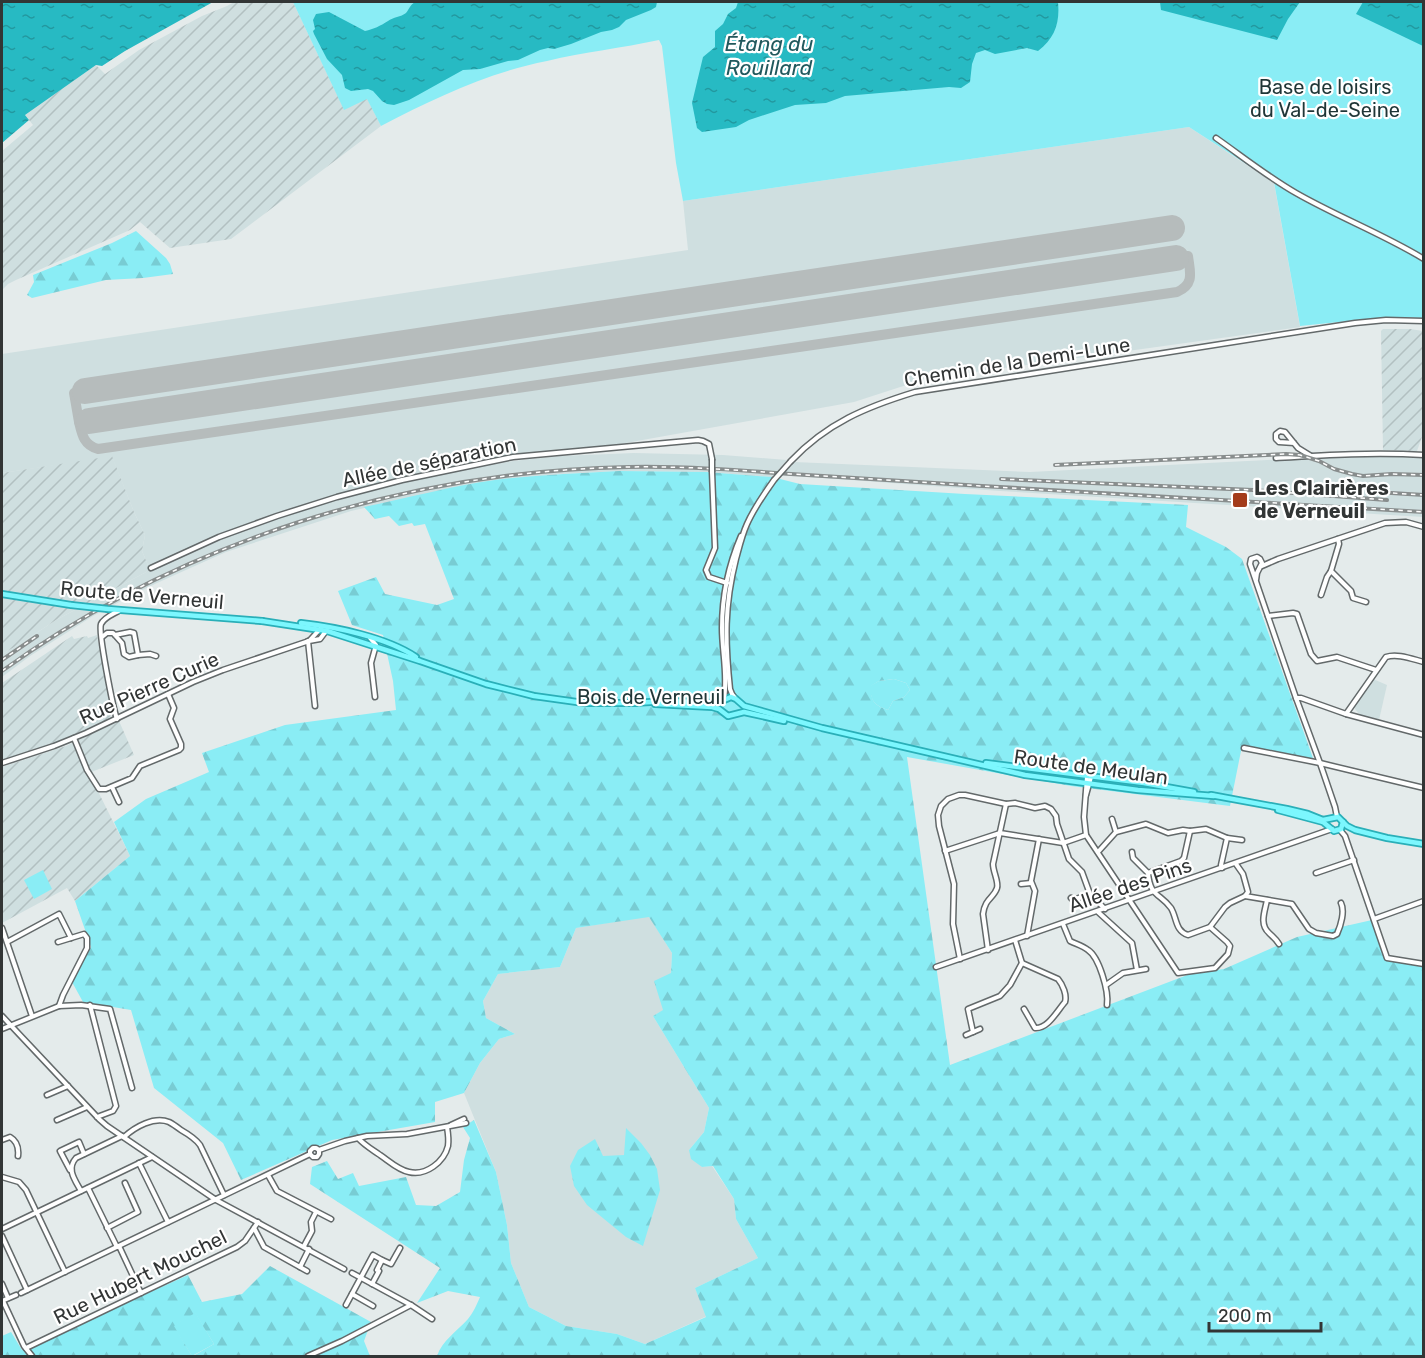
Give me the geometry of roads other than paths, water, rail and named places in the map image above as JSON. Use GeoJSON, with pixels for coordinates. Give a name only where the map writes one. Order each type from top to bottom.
{"type":"FeatureCollection","features":[{"type":"Feature","properties":{"kind":"main road","name":"Route de Verneuil"},"geometry":{"type":"LineString","coordinates":[[2,594],[108,609],[288,622],[370,638],[410,654],[420,661]]}},
{"type":"Feature","properties":{"kind":"main road","name":"Route de Verneuil"},"geometry":{"type":"LineString","coordinates":[[262,621],[324,628],[486,684],[534,696],[584,703],[709,707],[723,712]]}},
{"type":"Feature","properties":{"kind":"main road"},"geometry":{"type":"LineString","coordinates":[[730,697],[737,700],[740,709],[736,714],[729,716],[723,712],[721,705],[724,700],[730,697]]}},
{"type":"Feature","properties":{"kind":"main road","name":"Route de Verneuil"},"geometry":{"type":"LineString","coordinates":[[633,703],[668,701],[716,703],[724,700]]}},
{"type":"Feature","properties":{"kind":"main road","name":"Route de Meulan"},"geometry":{"type":"LineString","coordinates":[[737,700],[742,706],[822,728]]}},
{"type":"Feature","properties":{"kind":"main road","name":"Route de Meulan"},"geometry":{"type":"LineString","coordinates":[[736,714],[747,712],[1025,775],[1162,792],[1214,795]]}},
{"type":"Feature","properties":{"kind":"main road","name":"Route de Meulan"},"geometry":{"type":"LineString","coordinates":[[965,761],[1159,786],[1302,812],[1323,820],[1337,818]]}},
{"type":"Feature","properties":{"kind":"main road","name":"Route de Meulan"},"geometry":{"type":"LineString","coordinates":[[1258,803],[1296,816],[1320,821],[1331,828]]}},
{"type":"Feature","properties":{"kind":"main road"},"geometry":{"type":"LineString","coordinates":[[1337,818],[1329,823],[1331,828],[1335,831],[1349,828]]}},
{"type":"Feature","properties":{"kind":"main road"},"geometry":{"type":"LineString","coordinates":[[1337,818],[1355,830],[1424,845]]}},
{"type":"Feature","properties":{"kind":"main road"},"geometry":{"type":"LineString","coordinates":[[1337,818],[1343,825],[1340,829]]}},
{"type":"Feature","properties":{"kind":"street"},"geometry":{"type":"LineString","coordinates":[[1216,138],[1298,194],[1424,259]]}},
{"type":"Feature","properties":{"kind":"street","name":"Chemin de la Demi-Lune"},"geometry":{"type":"LineString","coordinates":[[728,583],[735,550],[762,497],[774,480],[812,441],[855,413],[879,403],[915,392],[1363,322],[1386,320],[1424,322]]}},
{"type":"Feature","properties":{"kind":"street"},"geometry":{"type":"LineString","coordinates":[[1294,443],[1278,441],[1276,434],[1283,431],[1304,452],[1312,456]]}},
{"type":"Feature","properties":{"kind":"street","name":"Allée de séparation"},"geometry":{"type":"LineString","coordinates":[[151,567],[219,537],[297,509],[464,466],[513,457],[698,440],[709,444],[712,459],[715,548],[706,570],[709,577],[728,583]]}},
{"type":"Feature","properties":{"kind":"street"},"geometry":{"type":"LineString","coordinates":[[1276,458],[1355,453],[1424,455]]}},
{"type":"Feature","properties":{"kind":"street"},"geometry":{"type":"LineString","coordinates":[[1251,566],[1260,567],[1385,523],[1406,522],[1424,527]]}},
{"type":"Feature","properties":{"kind":"street"},"geometry":{"type":"LineString","coordinates":[[1321,596],[1331,571],[1339,544],[1338,539]]}},
{"type":"Feature","properties":{"kind":"street"},"geometry":{"type":"LineString","coordinates":[[1278,559],[1257,557],[1250,561],[1337,818]]}},
{"type":"Feature","properties":{"kind":"street"},"geometry":{"type":"LineString","coordinates":[[1256,580],[1262,562],[1260,559]]}},
{"type":"Feature","properties":{"kind":"street"},"geometry":{"type":"LineString","coordinates":[[1331,571],[1351,591],[1353,598],[1366,602]]}},
{"type":"Feature","properties":{"kind":"street"},"geometry":{"type":"LineString","coordinates":[[724,700],[726,685],[722,621],[728,583]]}},
{"type":"Feature","properties":{"kind":"street"},"geometry":{"type":"LineString","coordinates":[[728,583],[726,645],[730,689],[737,700]]}},
{"type":"Feature","properties":{"kind":"street"},"geometry":{"type":"LineString","coordinates":[[117,719],[100,626],[107,617],[121,610]]}},
{"type":"Feature","properties":{"kind":"street"},"geometry":{"type":"LineString","coordinates":[[1268,616],[1297,614],[1311,654],[1317,661],[1337,657],[1376,670]]}},
{"type":"Feature","properties":{"kind":"street"},"geometry":{"type":"LineString","coordinates":[[307,627],[310,631],[308,641],[315,705]]}},
{"type":"Feature","properties":{"kind":"street","name":"Rue Pierre Curie"},"geometry":{"type":"LineString","coordinates":[[2,763],[74,738],[227,668],[308,641],[324,628]]}},
{"type":"Feature","properties":{"kind":"street"},"geometry":{"type":"LineString","coordinates":[[101,637],[110,632],[114,633],[122,643],[124,654],[129,657],[150,654],[156,656]]}},
{"type":"Feature","properties":{"kind":"street"},"geometry":{"type":"LineString","coordinates":[[115,635],[134,633],[138,655]]}},
{"type":"Feature","properties":{"kind":"street"},"geometry":{"type":"LineString","coordinates":[[370,638],[376,646],[370,663],[375,697]]}},
{"type":"Feature","properties":{"kind":"street"},"geometry":{"type":"LineString","coordinates":[[1346,714],[1382,661],[1391,655],[1424,662]]}},
{"type":"Feature","properties":{"kind":"street"},"geometry":{"type":"LineString","coordinates":[[74,738],[97,788],[104,790],[132,778],[140,766],[179,750],[181,747],[170,719],[174,708],[168,694]]}},
{"type":"Feature","properties":{"kind":"street"},"geometry":{"type":"LineString","coordinates":[[1296,698],[1424,735]]}},
{"type":"Feature","properties":{"kind":"street"},"geometry":{"type":"LineString","coordinates":[[1244,748],[1320,763],[1424,788]]}},
{"type":"Feature","properties":{"kind":"street"},"geometry":{"type":"LineString","coordinates":[[1089,777],[1084,817],[1086,835],[1178,973],[1215,968],[1228,954],[1230,946],[1210,927]]}},
{"type":"Feature","properties":{"kind":"street"},"geometry":{"type":"LineString","coordinates":[[112,787],[119,802]]}},
{"type":"Feature","properties":{"kind":"street"},"geometry":{"type":"LineString","coordinates":[[960,959],[952,924],[954,884],[938,815],[940,806],[958,795],[1035,808],[1048,807],[1056,816],[1069,859],[1082,872],[1090,894],[1105,909]]}},
{"type":"Feature","properties":{"kind":"street"},"geometry":{"type":"LineString","coordinates":[[988,950],[983,914],[986,903],[998,887],[993,864],[1006,804]]}},
{"type":"Feature","properties":{"kind":"street"},"geometry":{"type":"LineString","coordinates":[[1112,819],[1116,832]]}},
{"type":"Feature","properties":{"kind":"street"},"geometry":{"type":"LineString","coordinates":[[1098,852],[1116,832],[1146,824],[1168,832],[1206,829],[1227,838],[1242,840]]}},
{"type":"Feature","properties":{"kind":"street","name":"Allée des Pins"},"geometry":{"type":"LineString","coordinates":[[936,968],[1236,864],[1331,828]]}},
{"type":"Feature","properties":{"kind":"street"},"geometry":{"type":"LineString","coordinates":[[1340,829],[1346,836],[1387,958],[1424,964]]}},
{"type":"Feature","properties":{"kind":"street"},"geometry":{"type":"LineString","coordinates":[[1346,836],[1349,831],[1355,830]]}},
{"type":"Feature","properties":{"kind":"street"},"geometry":{"type":"LineString","coordinates":[[1148,873],[1184,858],[1190,831]]}},
{"type":"Feature","properties":{"kind":"street"},"geometry":{"type":"LineString","coordinates":[[945,851],[1000,833],[1064,843],[1086,835]]}},
{"type":"Feature","properties":{"kind":"street"},"geometry":{"type":"LineString","coordinates":[[1222,868],[1227,838]]}},
{"type":"Feature","properties":{"kind":"street"},"geometry":{"type":"LineString","coordinates":[[1027,936],[1035,891],[1031,881],[1039,839]]}},
{"type":"Feature","properties":{"kind":"street"},"geometry":{"type":"LineString","coordinates":[[1132,852],[1133,858],[1148,873],[1153,892],[1171,909],[1178,928],[1188,935],[1210,927],[1230,903],[1245,896],[1292,904],[1309,929],[1316,933],[1333,936],[1339,930],[1343,908],[1341,903]]}},
{"type":"Feature","properties":{"kind":"street"},"geometry":{"type":"LineString","coordinates":[[1316,873],[1354,860]]}},
{"type":"Feature","properties":{"kind":"street"},"geometry":{"type":"LineString","coordinates":[[1236,864],[1245,881],[1248,892],[1245,896]]}},
{"type":"Feature","properties":{"kind":"street"},"geometry":{"type":"LineString","coordinates":[[1021,884],[1031,883]]}},
{"type":"Feature","properties":{"kind":"street"},"geometry":{"type":"LineString","coordinates":[[1071,898],[1073,900],[1090,894]]}},
{"type":"Feature","properties":{"kind":"street"},"geometry":{"type":"LineString","coordinates":[[1268,900],[1263,926],[1279,944]]}},
{"type":"Feature","properties":{"kind":"street"},"geometry":{"type":"LineString","coordinates":[[1374,919],[1424,901]]}},
{"type":"Feature","properties":{"kind":"street"},"geometry":{"type":"LineString","coordinates":[[1098,912],[1132,943],[1137,970]]}},
{"type":"Feature","properties":{"kind":"street"},"geometry":{"type":"LineString","coordinates":[[7,942],[58,914],[71,938]]}},
{"type":"Feature","properties":{"kind":"street"},"geometry":{"type":"LineString","coordinates":[[1063,924],[1070,941],[1090,950],[1093,955],[1106,985],[1109,997],[1107,1005]]}},
{"type":"Feature","properties":{"kind":"street"},"geometry":{"type":"LineString","coordinates":[[2,927],[32,1016]]}},
{"type":"Feature","properties":{"kind":"street"},"geometry":{"type":"LineString","coordinates":[[58,942],[84,934],[87,938],[87,948],[59,1006]]}},
{"type":"Feature","properties":{"kind":"street"},"geometry":{"type":"LineString","coordinates":[[973,1032],[968,1009],[1000,996],[1010,985],[1022,963],[1015,940]]}},
{"type":"Feature","properties":{"kind":"street"},"geometry":{"type":"LineString","coordinates":[[1022,963],[1058,979],[1062,983],[1066,998],[1043,1027],[1035,1028],[1024,1009]]}},
{"type":"Feature","properties":{"kind":"street"},"geometry":{"type":"LineString","coordinates":[[1106,985],[1123,973],[1146,969]]}},
{"type":"Feature","properties":{"kind":"street"},"geometry":{"type":"LineString","coordinates":[[90,1005],[116,1106],[113,1111],[97,1117]]}},
{"type":"Feature","properties":{"kind":"street"},"geometry":{"type":"LineString","coordinates":[[2,1029],[59,1006],[90,1005],[110,1008],[132,1088]]}},
{"type":"Feature","properties":{"kind":"street"},"geometry":{"type":"LineString","coordinates":[[2,1016],[97,1117],[216,1200],[344,1269]]}},
{"type":"Feature","properties":{"kind":"street"},"geometry":{"type":"LineString","coordinates":[[966,1035],[980,1029]]}},
{"type":"Feature","properties":{"kind":"street"},"geometry":{"type":"LineString","coordinates":[[47,1095],[68,1086]]}},
{"type":"Feature","properties":{"kind":"street"},"geometry":{"type":"LineString","coordinates":[[57,1120],[87,1107]]}},
{"type":"Feature","properties":{"kind":"street"},"geometry":{"type":"LineString","coordinates":[[71,1171],[76,1158],[152,1121],[160,1120],[172,1124],[195,1139],[224,1196]]}},
{"type":"Feature","properties":{"kind":"street"},"geometry":{"type":"LineString","coordinates":[[32,1356],[2,1301],[310,1154],[317,1157],[319,1150],[367,1136],[407,1134],[447,1127],[465,1121]]}},
{"type":"Feature","properties":{"kind":"street"},"geometry":{"type":"LineString","coordinates":[[358,1138],[403,1170],[418,1173],[435,1165],[443,1156],[449,1140],[447,1127]]}},
{"type":"Feature","properties":{"kind":"street"},"geometry":{"type":"LineString","coordinates":[[2,1140],[10,1137],[15,1140],[19,1149],[18,1155]]}},
{"type":"Feature","properties":{"kind":"street"},"geometry":{"type":"LineString","coordinates":[[81,1191],[60,1152],[79,1142],[84,1154]]}},
{"type":"Feature","properties":{"kind":"street"},"geometry":{"type":"LineString","coordinates":[[2,1229],[152,1157]]}},
{"type":"Feature","properties":{"kind":"street"},"geometry":{"type":"LineString","coordinates":[[139,1163],[168,1222]]}},
{"type":"Feature","properties":{"kind":"street"},"geometry":{"type":"LineString","coordinates":[[268,1175],[277,1191],[331,1219]]}},
{"type":"Feature","properties":{"kind":"street"},"geometry":{"type":"LineString","coordinates":[[2,1177],[13,1179],[26,1190],[65,1272]]}},
{"type":"Feature","properties":{"kind":"street"},"geometry":{"type":"LineString","coordinates":[[107,1228],[138,1212],[125,1183]]}},
{"type":"Feature","properties":{"kind":"street"},"geometry":{"type":"LineString","coordinates":[[88,1188],[141,1293]]}},
{"type":"Feature","properties":{"kind":"street"},"geometry":{"type":"LineString","coordinates":[[304,1246],[312,1231],[310,1222],[316,1212]]}},
{"type":"Feature","properties":{"kind":"street","name":"Rue Hubert Mouchel"},"geometry":{"type":"LineString","coordinates":[[26,1348],[237,1247],[245,1241],[258,1222]]}},
{"type":"Feature","properties":{"kind":"street"},"geometry":{"type":"LineString","coordinates":[[254,1228],[264,1246],[307,1271]]}},
{"type":"Feature","properties":{"kind":"street"},"geometry":{"type":"LineString","coordinates":[[2,1236],[27,1290]]}},
{"type":"Feature","properties":{"kind":"street"},"geometry":{"type":"LineString","coordinates":[[346,1305],[373,1255],[391,1264],[400,1248]]}},
{"type":"Feature","properties":{"kind":"street"},"geometry":{"type":"LineString","coordinates":[[300,1267],[309,1249]]}},
{"type":"Feature","properties":{"kind":"street"},"geometry":{"type":"LineString","coordinates":[[372,1284],[382,1260]]}},
{"type":"Feature","properties":{"kind":"street"},"geometry":{"type":"LineString","coordinates":[[352,1273],[432,1319]]}},
{"type":"Feature","properties":{"kind":"street"},"geometry":{"type":"LineString","coordinates":[[2,1284],[8,1298]]}},
{"type":"Feature","properties":{"kind":"street"},"geometry":{"type":"LineString","coordinates":[[352,1294],[373,1305]]}},
{"type":"Feature","properties":{"kind":"street"},"geometry":{"type":"LineString","coordinates":[[308,1356],[411,1305]]}},
{"type":"Feature","properties":{"kind":"water"},"geometry":{"type":"Polygon","coordinates":[[[2,2],[213,2],[102,66],[96,65],[25,115],[29,120],[2,143],[2,2]]]}},
{"type":"Feature","properties":{"kind":"water"},"geometry":{"type":"Polygon","coordinates":[[[415,2],[657,2],[656,7],[626,20],[612,30],[554,49],[540,50],[518,60],[480,69],[463,70],[409,100],[394,105],[382,101],[368,89],[351,91],[345,88],[342,75],[327,59],[314,34],[313,20],[316,14],[329,12],[365,31],[406,13],[415,2]]]}},
{"type":"Feature","properties":{"kind":"water","name":"Étang du Rouillard"},"geometry":{"type":"Polygon","coordinates":[[[738,2],[1058,2],[1058,10],[1055,30],[1049,41],[1038,51],[1027,48],[995,54],[985,50],[976,53],[970,82],[961,88],[949,87],[845,96],[826,103],[795,105],[749,120],[736,127],[702,132],[697,128],[692,103],[703,57],[715,47],[715,31],[723,24],[728,14],[736,8],[738,2]]]}},
{"type":"Feature","properties":{"kind":"water"},"geometry":{"type":"Polygon","coordinates":[[[1160,2],[1300,2],[1277,40],[1161,10],[1160,2]]]}},
{"type":"Feature","properties":{"kind":"water"},"geometry":{"type":"Polygon","coordinates":[[[1363,2],[1423,2],[1423,46],[1356,14],[1363,2]]]}},
{"type":"Feature","properties":{"kind":"railway"},"geometry":{"type":"LineString","coordinates":[[1055,465],[1286,454],[1300,455],[1334,469],[1363,476],[1424,475]]}},
{"type":"Feature","properties":{"kind":"railway"},"geometry":{"type":"LineString","coordinates":[[2,671],[72,625],[145,585],[221,550],[300,522],[381,499],[463,482],[546,472],[670,467],[1424,512]]}},
{"type":"Feature","properties":{"kind":"railway"},"geometry":{"type":"LineString","coordinates":[[1001,479],[1253,490],[1387,500]]}},
{"type":"Feature","properties":{"kind":"railway"},"geometry":{"type":"LineString","coordinates":[[1375,492],[1424,495]]}},
{"type":"Feature","properties":{"kind":"railway"},"geometry":{"type":"LineString","coordinates":[[2,660],[37,636]]}},
{"type":"Feature","properties":{"kind":"place","name":"Les Clairières de Verneuil"},"geometry":{"type":"Point","coordinates":[1240,500]}},
{"type":"Feature","properties":{"kind":"park label","name":"Base de loisirs du Val-de-Seine"},"geometry":{"type":"Point","coordinates":[1325,98]}},
{"type":"Feature","properties":{"kind":"park label","name":"Bois de Verneuil"},"geometry":{"type":"Point","coordinates":[651,697]}}]}
